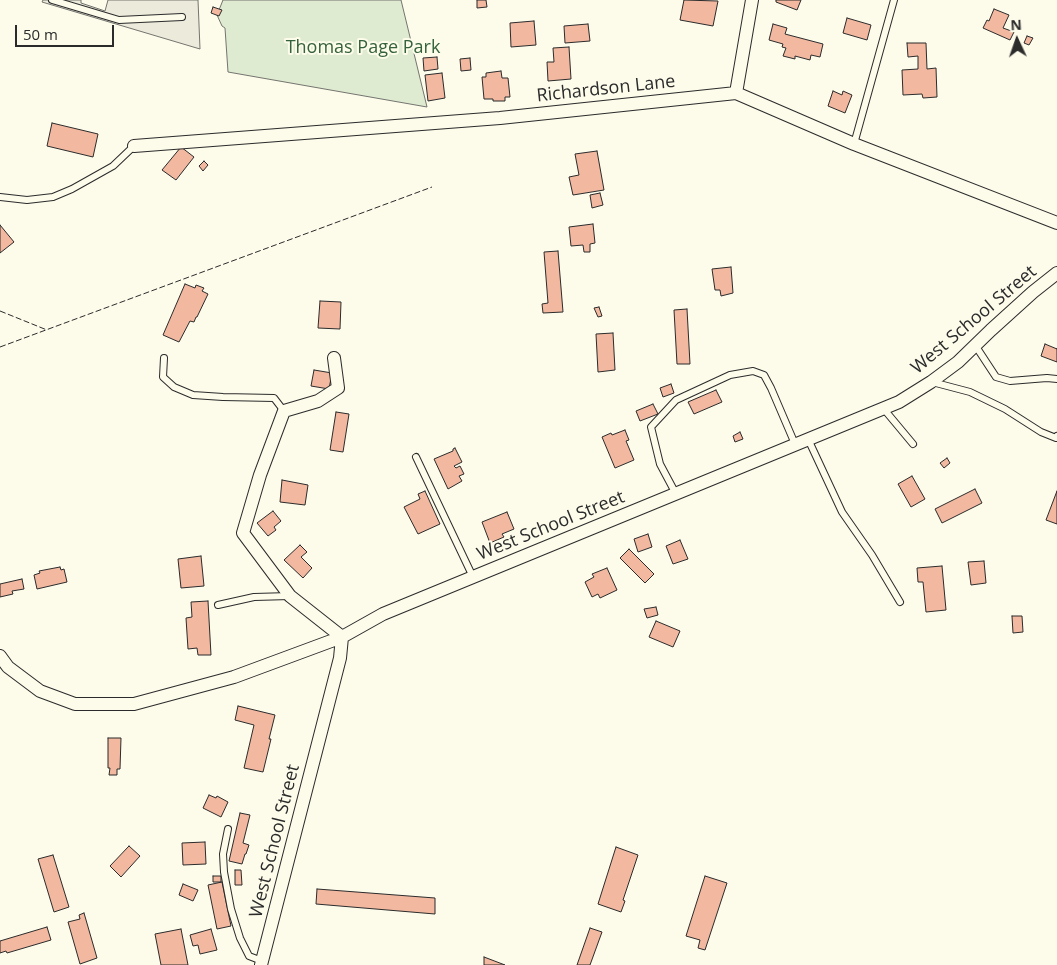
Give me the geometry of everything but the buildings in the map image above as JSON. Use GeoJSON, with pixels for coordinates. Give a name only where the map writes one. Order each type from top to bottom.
{"type":"FeatureCollection","features":[{"type":"Feature","properties":{"kind":"street"},"geometry":{"type":"LineString","coordinates":[[736,93],[752,0]]}},
{"type":"Feature","properties":{"kind":"street","name":"Richardson Lane"},"geometry":{"type":"LineString","coordinates":[[134,146],[490,118],[736,93],[854,144],[1057,223]]}},
{"type":"Feature","properties":{"kind":"street","name":"West School Street"},"geometry":{"type":"LineString","coordinates":[[262,963],[340,658],[342,637],[383,614],[899,402],[958,362],[1033,292],[1057,273]]}},
{"type":"Feature","properties":{"kind":"street"},"geometry":{"type":"LineString","coordinates":[[334,358],[338,388],[318,402],[284,411],[260,475],[243,533],[290,596],[342,637]]}},
{"type":"Feature","properties":{"kind":"street"},"geometry":{"type":"LineString","coordinates":[[0,656],[8,667],[40,691],[75,704],[134,704],[234,677],[342,637]]}},
{"type":"Feature","properties":{"kind":"lane"},"geometry":{"type":"LineString","coordinates":[[52,0],[119,20],[182,18]]}},
{"type":"Feature","properties":{"kind":"lane"},"geometry":{"type":"LineString","coordinates":[[854,144],[894,0]]}},
{"type":"Feature","properties":{"kind":"lane"},"geometry":{"type":"LineString","coordinates":[[0,197],[27,200],[54,197],[113,166],[134,146]]}},
{"type":"Feature","properties":{"kind":"lane"},"geometry":{"type":"LineString","coordinates":[[975,345],[996,377],[1010,381],[1057,379]]}},
{"type":"Feature","properties":{"kind":"lane"},"geometry":{"type":"LineString","coordinates":[[164,358],[163,377],[174,387],[193,395],[274,398],[284,411]]}},
{"type":"Feature","properties":{"kind":"lane"},"geometry":{"type":"LineString","coordinates":[[676,494],[660,464],[651,426],[676,400],[730,375],[753,371],[764,376],[795,444]]}},
{"type":"Feature","properties":{"kind":"lane"},"geometry":{"type":"LineString","coordinates":[[931,382],[970,392],[1005,409],[1041,432],[1056,438],[1057,436]]}},
{"type":"Feature","properties":{"kind":"lane"},"geometry":{"type":"LineString","coordinates":[[883,408],[913,444]]}},
{"type":"Feature","properties":{"kind":"lane"},"geometry":{"type":"LineString","coordinates":[[808,439],[842,512],[872,555],[900,602]]}},
{"type":"Feature","properties":{"kind":"lane"},"geometry":{"type":"LineString","coordinates":[[416,457],[473,577]]}},
{"type":"Feature","properties":{"kind":"lane"},"geometry":{"type":"LineString","coordinates":[[218,606],[254,597],[290,596]]}},
{"type":"Feature","properties":{"kind":"lane"},"geometry":{"type":"LineString","coordinates":[[228,829],[223,854],[224,872],[231,909],[240,938],[249,956],[262,963]]}},
{"type":"Feature","properties":{"kind":"green space","name":"Thomas Page Park"},"geometry":{"type":"Polygon","coordinates":[[[223,0],[401,0],[427,107],[228,72],[225,28],[222,26],[217,15],[223,0]]]}},
{"type":"Feature","properties":{"kind":"shaded area"},"geometry":{"type":"Polygon","coordinates":[[[43,0],[81,0],[81,3],[105,11],[108,0],[198,0],[200,49],[42,2],[43,0]]]}},
{"type":"Feature","properties":{"kind":"fence"},"geometry":{"type":"LineString","coordinates":[[0,347],[432,187]]}},
{"type":"Feature","properties":{"kind":"fence"},"geometry":{"type":"LineString","coordinates":[[0,311],[47,330]]}}]}
